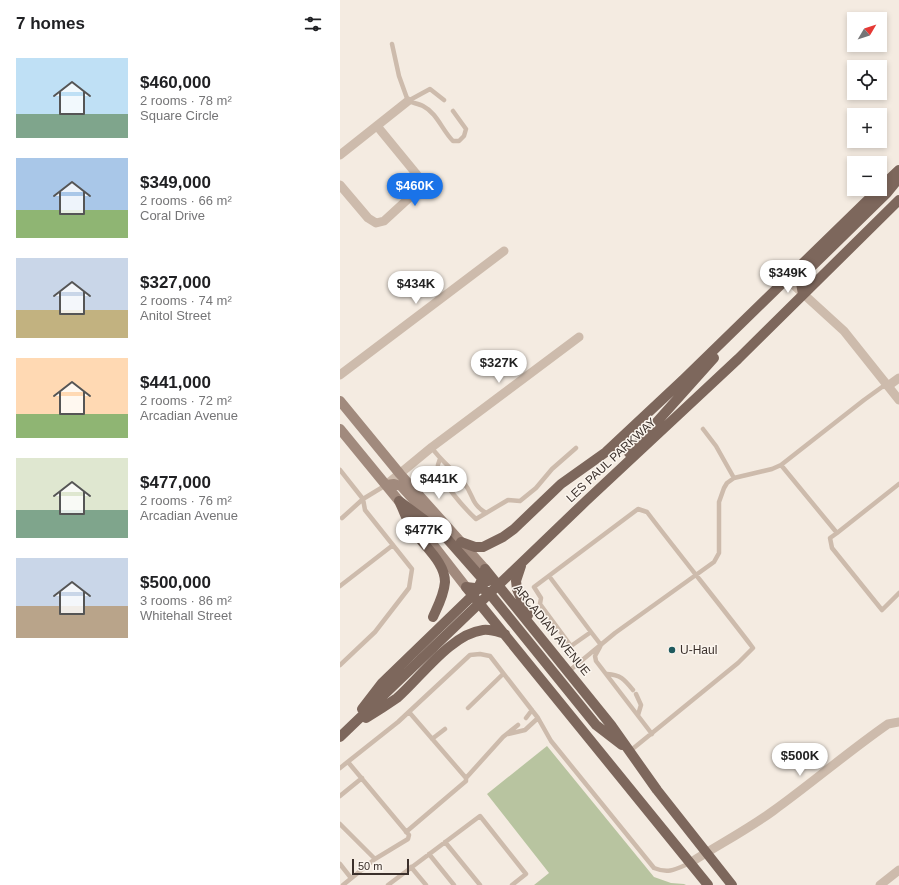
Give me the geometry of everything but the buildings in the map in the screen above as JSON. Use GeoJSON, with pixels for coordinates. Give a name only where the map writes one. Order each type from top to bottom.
{"type":"FeatureCollection","features":[{"type":"Feature","properties":{"kind":"main road","name":"LES PAUL PARKWAY"},"geometry":{"type":"LineString","coordinates":[[887,182],[899,170]]}},
{"type":"Feature","properties":{"kind":"main road"},"geometry":{"type":"LineString","coordinates":[[803,294],[801,283],[802,277],[887,193],[899,178]]}},
{"type":"Feature","properties":{"kind":"main road","name":"LES PAUL PARKWAY"},"geometry":{"type":"LineString","coordinates":[[461,542],[475,547],[483,547],[503,538],[561,484],[606,452],[728,337],[873,196]]}},
{"type":"Feature","properties":{"kind":"main road","name":"LES PAUL PARKWAY"},"geometry":{"type":"LineString","coordinates":[[341,736],[480,603],[484,584],[499,585],[586,501],[738,359],[899,200]]}},
{"type":"Feature","properties":{"kind":"main road"},"geometry":{"type":"LineString","coordinates":[[586,501],[721,351],[728,337]]}},
{"type":"Feature","properties":{"kind":"main road"},"geometry":{"type":"LineString","coordinates":[[340,401],[400,474],[461,542],[484,584]]}},
{"type":"Feature","properties":{"kind":"main road"},"geometry":{"type":"LineString","coordinates":[[340,429],[466,586],[484,584]]}},
{"type":"Feature","properties":{"kind":"main road"},"geometry":{"type":"LineString","coordinates":[[386,485],[394,484],[401,486],[421,508],[445,524]]}},
{"type":"Feature","properties":{"kind":"main road"},"geometry":{"type":"LineString","coordinates":[[399,502],[442,533],[596,725],[630,751]]}},
{"type":"Feature","properties":{"kind":"main road"},"geometry":{"type":"LineString","coordinates":[[399,502],[411,528],[440,565],[443,573],[445,582],[444,592],[434,617]]}},
{"type":"Feature","properties":{"kind":"main road"},"geometry":{"type":"LineString","coordinates":[[521,564],[516,581],[517,589],[534,627]]}},
{"type":"Feature","properties":{"kind":"main road"},"geometry":{"type":"LineString","coordinates":[[341,736],[382,683],[484,584]]}},
{"type":"Feature","properties":{"kind":"main road","name":"ARCADIAN AVENUE"},"geometry":{"type":"LineString","coordinates":[[499,585],[611,725],[657,790],[732,885]]}},
{"type":"Feature","properties":{"kind":"main road"},"geometry":{"type":"LineString","coordinates":[[480,603],[708,885]]}},
{"type":"Feature","properties":{"kind":"main road"},"geometry":{"type":"LineString","coordinates":[[341,736],[396,698],[452,644],[468,634],[483,630],[492,630],[504,634]]}},
{"type":"Feature","properties":{"kind":"street"},"geometry":{"type":"LineString","coordinates":[[340,154],[408,101]]}},
{"type":"Feature","properties":{"kind":"street"},"geometry":{"type":"LineString","coordinates":[[340,185],[368,218],[376,223],[384,221],[420,188],[421,180],[377,126]]}},
{"type":"Feature","properties":{"kind":"street"},"geometry":{"type":"LineString","coordinates":[[340,375],[504,251]]}},
{"type":"Feature","properties":{"kind":"street"},"geometry":{"type":"LineString","coordinates":[[787,279],[844,331],[899,400]]}},
{"type":"Feature","properties":{"kind":"street"},"geometry":{"type":"LineString","coordinates":[[386,485],[432,448],[579,337]]}},
{"type":"Feature","properties":{"kind":"street"},"geometry":{"type":"LineString","coordinates":[[888,386],[899,378]]}},
{"type":"Feature","properties":{"kind":"street"},"geometry":{"type":"LineString","coordinates":[[690,863],[727,842],[773,812],[869,737],[888,724],[898,722]]}},
{"type":"Feature","properties":{"kind":"street"},"geometry":{"type":"LineString","coordinates":[[880,885],[899,870]]}},
{"type":"Feature","properties":{"kind":"lane"},"geometry":{"type":"LineString","coordinates":[[392,44],[399,76],[408,101]]}},
{"type":"Feature","properties":{"kind":"lane"},"geometry":{"type":"LineString","coordinates":[[408,101],[430,89],[444,100]]}},
{"type":"Feature","properties":{"kind":"lane"},"geometry":{"type":"LineString","coordinates":[[408,101],[424,106],[434,116],[447,135],[453,141],[459,141],[464,136],[466,129],[453,111]]}},
{"type":"Feature","properties":{"kind":"lane"},"geometry":{"type":"LineString","coordinates":[[569,671],[601,645],[714,562],[719,553],[719,502],[724,488],[728,483],[734,478],[772,469],[781,465],[864,400],[882,388],[888,386]]}},
{"type":"Feature","properties":{"kind":"lane"},"geometry":{"type":"LineString","coordinates":[[703,429],[716,446],[734,478]]}},
{"type":"Feature","properties":{"kind":"lane"},"geometry":{"type":"LineString","coordinates":[[432,448],[440,459],[447,464],[465,484],[478,508],[486,513]]}},
{"type":"Feature","properties":{"kind":"lane"},"geometry":{"type":"LineString","coordinates":[[440,459],[437,467],[440,476],[466,510],[476,518],[508,500],[520,501],[536,488],[552,469],[576,448]]}},
{"type":"Feature","properties":{"kind":"lane"},"geometry":{"type":"LineString","coordinates":[[781,465],[837,533]]}},
{"type":"Feature","properties":{"kind":"lane"},"geometry":{"type":"LineString","coordinates":[[340,470],[342,476],[363,499],[365,510],[412,570],[409,588],[375,632],[340,665]]}},
{"type":"Feature","properties":{"kind":"lane"},"geometry":{"type":"LineString","coordinates":[[899,484],[830,538],[832,548],[882,610],[899,593]]}},
{"type":"Feature","properties":{"kind":"lane"},"geometry":{"type":"LineString","coordinates":[[342,518],[363,499],[386,485]]}},
{"type":"Feature","properties":{"kind":"lane"},"geometry":{"type":"LineString","coordinates":[[591,632],[571,646],[540,604],[541,598],[534,587],[638,509],[647,512],[686,564],[697,575],[753,648],[738,663],[630,751]]}},
{"type":"Feature","properties":{"kind":"lane"},"geometry":{"type":"LineString","coordinates":[[340,586],[393,545]]}},
{"type":"Feature","properties":{"kind":"lane"},"geometry":{"type":"LineString","coordinates":[[549,576],[601,645]]}},
{"type":"Feature","properties":{"kind":"lane"},"geometry":{"type":"LineString","coordinates":[[601,645],[595,656],[596,661],[652,734]]}},
{"type":"Feature","properties":{"kind":"lane"},"geometry":{"type":"LineString","coordinates":[[340,768],[409,712],[470,655],[480,654],[490,656],[538,718],[552,741],[654,868],[662,871],[672,871],[690,863]]}},
{"type":"Feature","properties":{"kind":"lane"},"geometry":{"type":"LineString","coordinates":[[468,708],[503,674]]}},
{"type":"Feature","properties":{"kind":"lane"},"geometry":{"type":"LineString","coordinates":[[607,674],[616,674],[624,678],[641,705],[639,717]]}},
{"type":"Feature","properties":{"kind":"lane"},"geometry":{"type":"LineString","coordinates":[[526,718],[532,710]]}},
{"type":"Feature","properties":{"kind":"lane"},"geometry":{"type":"LineString","coordinates":[[409,712],[466,778]]}},
{"type":"Feature","properties":{"kind":"lane"},"geometry":{"type":"LineString","coordinates":[[506,735],[525,730],[538,718]]}},
{"type":"Feature","properties":{"kind":"lane"},"geometry":{"type":"LineString","coordinates":[[406,832],[466,781],[466,778],[478,763],[518,725]]}},
{"type":"Feature","properties":{"kind":"lane"},"geometry":{"type":"LineString","coordinates":[[432,739],[445,729]]}},
{"type":"Feature","properties":{"kind":"lane"},"geometry":{"type":"LineString","coordinates":[[343,885],[375,860],[408,839],[409,835],[348,762]]}},
{"type":"Feature","properties":{"kind":"lane"},"geometry":{"type":"LineString","coordinates":[[340,796],[362,778]]}},
{"type":"Feature","properties":{"kind":"lane"},"geometry":{"type":"LineString","coordinates":[[388,885],[480,816],[526,874],[512,885]]}},
{"type":"Feature","properties":{"kind":"lane"},"geometry":{"type":"LineString","coordinates":[[340,824],[375,860]]}},
{"type":"Feature","properties":{"kind":"lane"},"geometry":{"type":"LineString","coordinates":[[445,842],[480,885]]}},
{"type":"Feature","properties":{"kind":"lane"},"geometry":{"type":"LineString","coordinates":[[429,854],[454,885]]}},
{"type":"Feature","properties":{"kind":"lane"},"geometry":{"type":"LineString","coordinates":[[340,864],[351,878]]}},
{"type":"Feature","properties":{"kind":"lane"},"geometry":{"type":"LineString","coordinates":[[411,867],[426,885]]}},
{"type":"Feature","properties":{"kind":"green space"},"geometry":{"type":"Polygon","coordinates":[[[547,746],[654,877],[671,883],[686,885],[534,885],[549,873],[487,794],[547,746]]]}},
{"type":"Feature","properties":{"kind":"place","name":"U-Haul"},"geometry":{"type":"Point","coordinates":[672,650]}}]}
